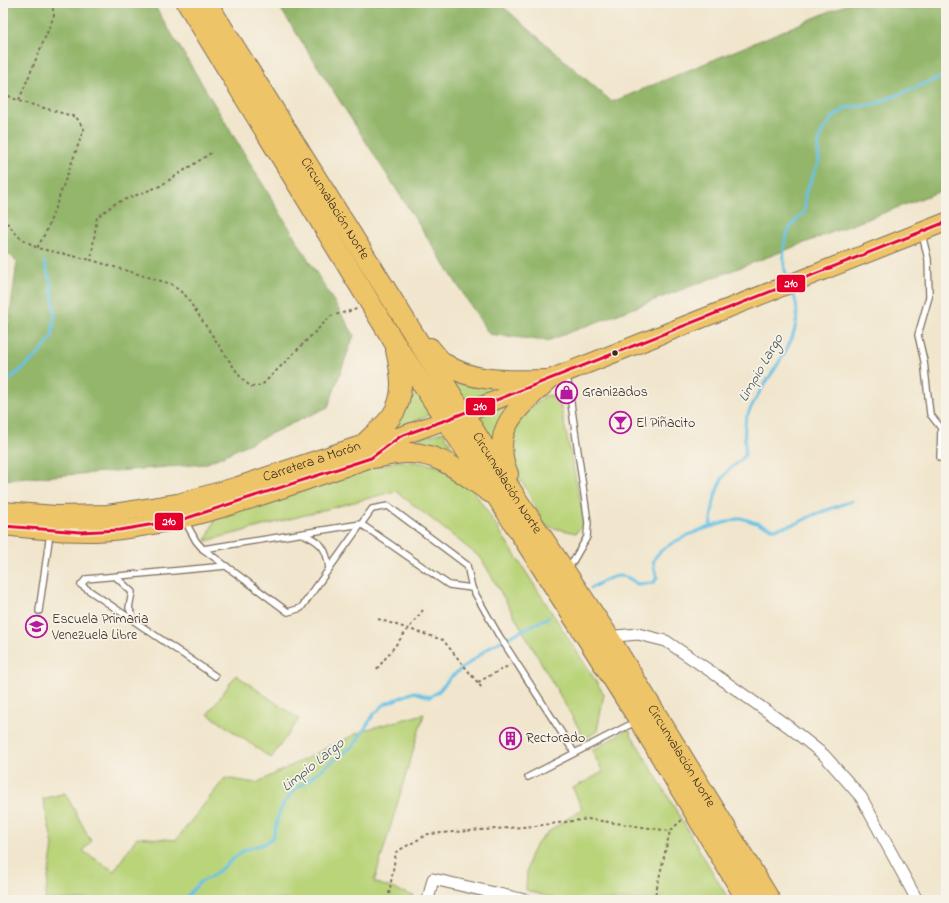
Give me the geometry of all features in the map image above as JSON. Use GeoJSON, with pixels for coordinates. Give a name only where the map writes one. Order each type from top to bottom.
{"type":"FeatureCollection","features":[{"type":"Feature","properties":{"kind":"highway","name":"Circunvalación Norte"},"geometry":{"type":"LineString","coordinates":[[187,3],[394,342],[518,501],[561,579],[588,641],[646,715],[770,900]]}},
{"type":"Feature","properties":{"kind":"highway","name":"Circunvalación Norte"},"geometry":{"type":"LineString","coordinates":[[207,3],[400,314],[497,497],[561,579],[609,636],[646,715],[747,900]]}},
{"type":"Feature","properties":{"kind":"highway"},"geometry":{"type":"LineString","coordinates":[[400,314],[444,363],[463,374],[485,379],[548,380]]}},
{"type":"Feature","properties":{"kind":"highway"},"geometry":{"type":"LineString","coordinates":[[367,451],[391,418],[398,404],[401,388],[394,342]]}},
{"type":"Feature","properties":{"kind":"highway"},"geometry":{"type":"LineString","coordinates":[[518,501],[502,459],[502,439],[507,423],[548,380]]}},
{"type":"Feature","properties":{"kind":"highway"},"geometry":{"type":"LineString","coordinates":[[367,451],[420,454],[444,461],[458,469],[466,477],[497,497]]}},
{"type":"Feature","properties":{"kind":"main road","name":"Carretera a Morón"},"geometry":{"type":"LineString","coordinates":[[3,526],[51,531],[80,532],[120,530],[181,511],[238,486],[367,451],[401,436],[454,417],[946,222]]}},
{"type":"Feature","properties":{"kind":"main road","name":"Carretera a Morón"},"geometry":{"type":"LineString","coordinates":[[3,511],[56,515],[181,511]]}},
{"type":"Feature","properties":{"kind":"street"},"geometry":{"type":"LineString","coordinates":[[588,641],[609,636],[638,634],[666,641],[720,677],[824,755],[861,797],[918,900]]}},
{"type":"Feature","properties":{"kind":"street"},"geometry":{"type":"LineString","coordinates":[[428,900],[433,879],[525,900]]}},
{"type":"Feature","properties":{"kind":"lane"},"geometry":{"type":"LineString","coordinates":[[922,231],[928,259],[929,297],[918,335],[924,361],[930,414],[941,428],[940,458]]}},
{"type":"Feature","properties":{"kind":"lane"},"geometry":{"type":"LineString","coordinates":[[561,579],[586,537],[588,522],[566,372]]}},
{"type":"Feature","properties":{"kind":"lane"},"geometry":{"type":"LineString","coordinates":[[181,511],[196,541],[204,549],[288,612],[301,608],[372,509],[388,506],[467,565],[472,588],[498,634],[574,752]]}},
{"type":"Feature","properties":{"kind":"lane"},"geometry":{"type":"LineString","coordinates":[[204,549],[362,524],[449,585],[472,588]]}},
{"type":"Feature","properties":{"kind":"lane"},"geometry":{"type":"LineString","coordinates":[[39,611],[51,531]]}},
{"type":"Feature","properties":{"kind":"lane"},"geometry":{"type":"LineString","coordinates":[[302,534],[314,539],[324,547],[328,555],[329,569]]}},
{"type":"Feature","properties":{"kind":"lane"},"geometry":{"type":"LineString","coordinates":[[215,676],[82,585],[86,578],[116,577],[226,566]]}},
{"type":"Feature","properties":{"kind":"lane"},"geometry":{"type":"LineString","coordinates":[[116,577],[132,592],[129,608],[135,622]]}},
{"type":"Feature","properties":{"kind":"lane"},"geometry":{"type":"LineString","coordinates":[[528,777],[646,715]]}},
{"type":"Feature","properties":{"kind":"path"},"geometry":{"type":"LineString","coordinates":[[19,101],[54,16],[52,3]]}},
{"type":"Feature","properties":{"kind":"path"},"geometry":{"type":"LineString","coordinates":[[3,93],[19,101],[76,117],[84,129],[47,230],[37,248]]}},
{"type":"Feature","properties":{"kind":"path"},"geometry":{"type":"LineString","coordinates":[[91,260],[97,217],[116,203],[160,186],[211,153]]}},
{"type":"Feature","properties":{"kind":"path"},"geometry":{"type":"LineString","coordinates":[[3,218],[18,236],[37,248],[91,260],[170,284],[185,296],[241,378],[251,387],[262,385],[331,316],[371,304]]}},
{"type":"Feature","properties":{"kind":"path"},"geometry":{"type":"LineString","coordinates":[[377,669],[423,610]]}},
{"type":"Feature","properties":{"kind":"path"},"geometry":{"type":"LineString","coordinates":[[378,619],[443,640],[482,688]]}},
{"type":"Feature","properties":{"kind":"path"},"geometry":{"type":"LineString","coordinates":[[478,682],[516,662]]}},
{"type":"Feature","properties":{"kind":"path"},"geometry":{"type":"LineString","coordinates":[[388,900],[396,852],[428,834],[535,826],[588,820],[670,832],[654,900]]}},
{"type":"Feature","properties":{"kind":"green space"},"geometry":{"type":"Polygon","coordinates":[[[3,3],[153,3],[354,335],[328,407],[205,464],[3,480],[3,368],[17,262],[3,248],[3,3]]]}},
{"type":"Feature","properties":{"kind":"green space"},"geometry":{"type":"Polygon","coordinates":[[[277,3],[499,3],[612,102],[850,3],[946,3],[946,189],[547,341],[489,334],[277,3]]]}},
{"type":"Feature","properties":{"kind":"green space"},"geometry":{"type":"Polygon","coordinates":[[[406,370],[433,414],[381,434],[406,370]]]}},
{"type":"Feature","properties":{"kind":"green space"},"geometry":{"type":"Polygon","coordinates":[[[450,371],[501,386],[460,403],[450,371]]]}},
{"type":"Feature","properties":{"kind":"green space"},"geometry":{"type":"Polygon","coordinates":[[[553,395],[559,399],[583,514],[583,524],[576,533],[545,526],[522,481],[517,483],[513,475],[510,426],[545,396],[553,395]]]}},
{"type":"Feature","properties":{"kind":"green space"},"geometry":{"type":"Polygon","coordinates":[[[519,400],[494,456],[472,419],[519,400]]]}},
{"type":"Feature","properties":{"kind":"green space"},"geometry":{"type":"Polygon","coordinates":[[[443,432],[468,472],[403,446],[420,438],[443,432]]]}},
{"type":"Feature","properties":{"kind":"green space"},"geometry":{"type":"Polygon","coordinates":[[[397,461],[423,463],[446,468],[474,491],[604,694],[597,731],[585,739],[481,558],[396,491],[206,541],[217,514],[397,461]]]}},
{"type":"Feature","properties":{"kind":"green space"},"geometry":{"type":"Polygon","coordinates":[[[236,675],[299,719],[271,758],[208,714],[236,675]]]}},
{"type":"Feature","properties":{"kind":"green space"},"geometry":{"type":"Polygon","coordinates":[[[424,714],[374,882],[414,896],[412,900],[45,900],[53,845],[43,799],[65,793],[91,841],[83,851],[114,871],[137,837],[176,840],[225,778],[256,783],[364,730],[424,714]]]}},
{"type":"Feature","properties":{"kind":"green space"},"geometry":{"type":"Polygon","coordinates":[[[628,729],[729,900],[558,900],[526,890],[529,861],[536,845],[547,833],[582,809],[573,788],[603,772],[592,751],[628,729]]]}},
{"type":"Feature","properties":{"kind":"waterway","name":"Limpio Largo"},"geometry":{"type":"LineString","coordinates":[[788,279],[784,261],[785,241],[791,227],[805,211],[805,194],[819,161],[818,148],[821,134],[832,118],[846,108],[875,104],[946,75]]}},
{"type":"Feature","properties":{"kind":"waterway"},"geometry":{"type":"LineString","coordinates":[[3,385],[39,354],[52,337],[55,313],[50,280],[44,262]]}},
{"type":"Feature","properties":{"kind":"waterway","name":"Limpio Largo"},"geometry":{"type":"LineString","coordinates":[[591,588],[609,578],[620,576],[631,579],[637,584],[653,583],[657,578],[653,564],[657,555],[670,544],[710,527],[713,505],[720,483],[728,471],[745,455],[746,419],[753,403],[791,341],[796,325],[797,308],[792,290]]}},
{"type":"Feature","properties":{"kind":"waterway"},"geometry":{"type":"LineString","coordinates":[[710,527],[741,518],[775,529],[798,523],[813,515],[852,501]]}},
{"type":"Feature","properties":{"kind":"waterway","name":"Limpio Largo"},"geometry":{"type":"LineString","coordinates":[[184,900],[200,882],[211,877],[244,850],[266,843],[273,837],[279,813],[284,803],[296,789],[354,745],[374,714],[385,704],[414,692],[430,697],[439,691],[451,677],[491,646],[549,617]]}},
{"type":"Feature","properties":{"kind":"transit line","name":"210"},"geometry":{"type":"LineString","coordinates":[[3,526],[80,532],[120,530],[184,519],[371,458],[401,436],[446,420],[946,222]]}},
{"type":"Feature","properties":{"kind":"place","name":"Granizados"},"geometry":{"type":"Point","coordinates":[567,392]}},
{"type":"Feature","properties":{"kind":"place","name":"El Piñacito"},"geometry":{"type":"Point","coordinates":[621,423]}},
{"type":"Feature","properties":{"kind":"place","name":"Escuela Primaria Venezuela Libre"},"geometry":{"type":"Point","coordinates":[36,627]}},
{"type":"Feature","properties":{"kind":"place","name":"Rectorado"},"geometry":{"type":"Point","coordinates":[511,738]}}]}
